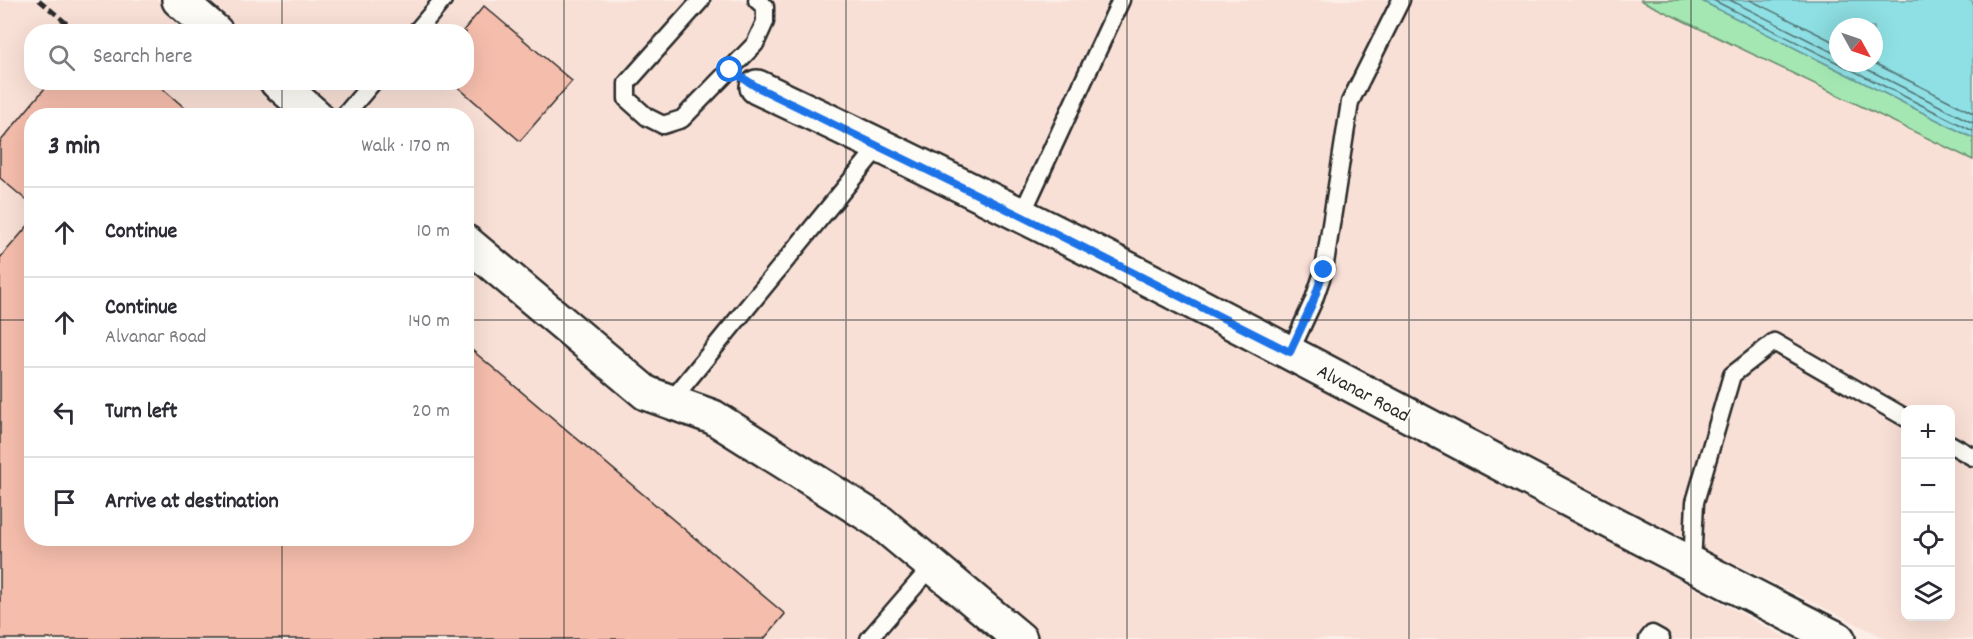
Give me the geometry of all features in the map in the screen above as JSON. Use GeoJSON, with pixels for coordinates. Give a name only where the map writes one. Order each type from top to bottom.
{"type":"FeatureCollection","features":[{"type":"Feature","properties":{"kind":"street"},"geometry":{"type":"LineString","coordinates":[[179,0],[207,24]]}},
{"type":"Feature","properties":{"kind":"street","name":"Alvanar Road"},"geometry":{"type":"LineString","coordinates":[[744,78],[1290,352],[1692,566],[1838,639]]}},
{"type":"Feature","properties":{"kind":"street"},"geometry":{"type":"LineString","coordinates":[[286,90],[307,108]]}},
{"type":"Feature","properties":{"kind":"street"},"geometry":{"type":"LineString","coordinates":[[474,249],[646,393],[713,417],[880,522],[1020,639]]}},
{"type":"Feature","properties":{"kind":"lane"},"geometry":{"type":"LineString","coordinates":[[423,24],[443,0]]}},
{"type":"Feature","properties":{"kind":"lane"},"geometry":{"type":"LineString","coordinates":[[701,0],[627,83],[627,99],[647,117],[663,125],[682,119],[744,78],[765,22],[765,7],[757,0]]}},
{"type":"Feature","properties":{"kind":"lane"},"geometry":{"type":"LineString","coordinates":[[1021,216],[1121,0]]}},
{"type":"Feature","properties":{"kind":"lane"},"geometry":{"type":"LineString","coordinates":[[1290,352],[1313,302],[1324,270],[1350,102],[1401,0]]}},
{"type":"Feature","properties":{"kind":"lane"},"geometry":{"type":"LineString","coordinates":[[351,108],[366,90]]}},
{"type":"Feature","properties":{"kind":"lane"},"geometry":{"type":"LineString","coordinates":[[670,402],[880,145]]}},
{"type":"Feature","properties":{"kind":"lane"},"geometry":{"type":"LineString","coordinates":[[1692,566],[1695,502],[1732,375],[1774,342],[1901,416]]}},
{"type":"Feature","properties":{"kind":"lane"},"geometry":{"type":"LineString","coordinates":[[1955,447],[1973,457]]}},
{"type":"Feature","properties":{"kind":"lane"},"geometry":{"type":"LineString","coordinates":[[869,639],[933,565]]}},
{"type":"Feature","properties":{"kind":"lane"},"geometry":{"type":"LineString","coordinates":[[1648,639],[1652,634],[1661,639]]}},
{"type":"Feature","properties":{"kind":"shaded area"},"geometry":{"type":"Polygon","coordinates":[[[0,0],[1640,0],[1973,160],[1973,639],[1887,639],[1666,530],[1481,435],[1461,462],[1789,639],[0,639],[0,0]],[[752,99],[1268,358],[1288,336],[752,99]]]}},
{"type":"Feature","properties":{"kind":"green space"},"geometry":{"type":"Polygon","coordinates":[[[1640,0],[1700,0],[1829,65],[1829,72],[1842,72],[1973,138],[1973,160],[1640,0]]]}},
{"type":"Feature","properties":{"kind":"water"},"geometry":{"type":"Polygon","coordinates":[[[1700,0],[1970,0],[1973,2],[1973,138],[1842,72],[1883,72],[1883,18],[1829,18],[1829,65],[1700,0]]]}},
{"type":"Feature","properties":{"kind":"building"},"geometry":{"type":"Polygon","coordinates":[[[484,6],[572,81],[520,141],[461,90],[474,90],[474,24],[469,24],[484,6]]]}},
{"type":"Feature","properties":{"kind":"building"},"geometry":{"type":"Polygon","coordinates":[[[43,90],[164,90],[185,108],[28,108],[43,90]]]}},
{"type":"Feature","properties":{"kind":"building"},"geometry":{"type":"Polygon","coordinates":[[[24,113],[24,198],[0,178],[0,142],[24,113]]]}},
{"type":"Feature","properties":{"kind":"building"},"geometry":{"type":"Polygon","coordinates":[[[24,230],[24,546],[474,546],[474,352],[785,614],[764,639],[0,639],[0,258],[24,230]]]}},
{"type":"Feature","properties":{"kind":"railway"},"geometry":{"type":"LineString","coordinates":[[39,0],[68,24]]}},
{"type":"Feature","properties":{"kind":"route"},"geometry":{"type":"LineString","coordinates":[[730,70],[757,87],[880,145],[1290,352],[1313,302],[1324,270]]}}]}
